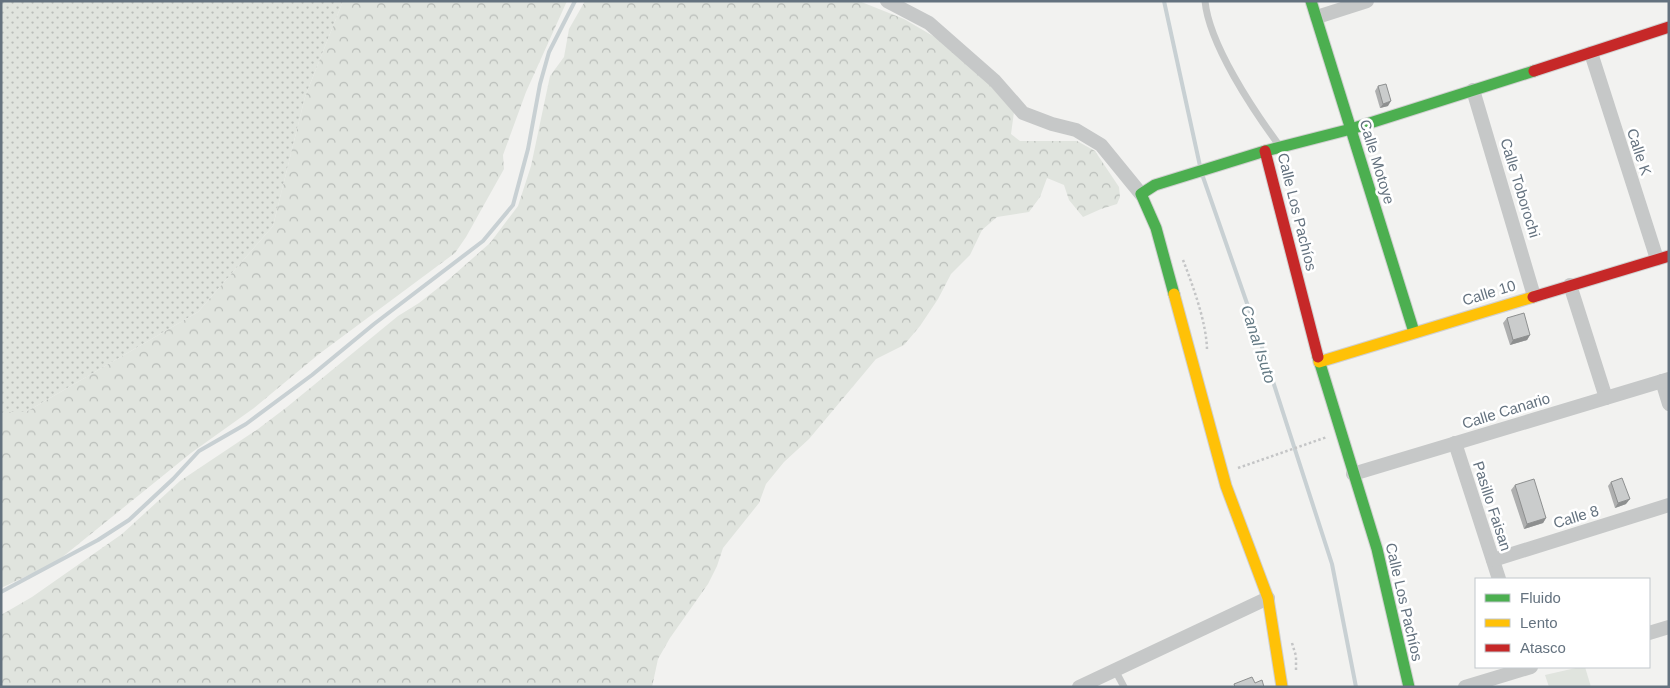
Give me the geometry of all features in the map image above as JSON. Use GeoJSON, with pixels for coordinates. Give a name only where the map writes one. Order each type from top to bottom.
{"type":"FeatureCollection","features":[{"type":"Feature","properties":{"kind":"street"},"geometry":{"type":"LineString","coordinates":[[887,1],[929,23],[995,81],[1023,113],[1052,124],[1076,130],[1101,145],[1141,194],[1156,228],[1226,486],[1268,598],[1282,687]]}},
{"type":"Feature","properties":{"kind":"street","name":"Calle Motoye"},"geometry":{"type":"LineString","coordinates":[[1311,1],[1414,332]]}},
{"type":"Feature","properties":{"kind":"street"},"geometry":{"type":"LineString","coordinates":[[1317,17],[1367,1]]}},
{"type":"Feature","properties":{"kind":"street","name":"Calle Los Pachíos"},"geometry":{"type":"LineString","coordinates":[[1408,687],[1377,548],[1319,362],[1265,151],[1351,129],[1591,54],[1669,27]]}},
{"type":"Feature","properties":{"kind":"street","name":"Calle K"},"geometry":{"type":"LineString","coordinates":[[1591,54],[1663,258]]}},
{"type":"Feature","properties":{"kind":"street","name":"Calle Toborochi"},"geometry":{"type":"LineString","coordinates":[[1474,90],[1534,296]]}},
{"type":"Feature","properties":{"kind":"street"},"geometry":{"type":"LineString","coordinates":[[1141,194],[1155,185],[1265,151]]}},
{"type":"Feature","properties":{"kind":"street","name":"Calle 10"},"geometry":{"type":"LineString","coordinates":[[1319,362],[1663,258]]}},
{"type":"Feature","properties":{"kind":"street"},"geometry":{"type":"LineString","coordinates":[[1570,285],[1606,398]]}},
{"type":"Feature","properties":{"kind":"street"},"geometry":{"type":"LineString","coordinates":[[1665,380],[1669,404]]}},
{"type":"Feature","properties":{"kind":"street","name":"Calle Canario"},"geometry":{"type":"LineString","coordinates":[[1353,474],[1665,380]]}},
{"type":"Feature","properties":{"kind":"street","name":"Pasillo Faisan"},"geometry":{"type":"LineString","coordinates":[[1454,444],[1499,578]]}},
{"type":"Feature","properties":{"kind":"street","name":"Calle 8"},"geometry":{"type":"LineString","coordinates":[[1493,560],[1669,505]]}},
{"type":"Feature","properties":{"kind":"street"},"geometry":{"type":"LineString","coordinates":[[1080,687],[1268,598]]}},
{"type":"Feature","properties":{"kind":"street"},"geometry":{"type":"LineString","coordinates":[[1650,633],[1669,627]]}},
{"type":"Feature","properties":{"kind":"street"},"geometry":{"type":"LineString","coordinates":[[1465,687],[1525,668]]}},
{"type":"Feature","properties":{"kind":"lane"},"geometry":{"type":"LineString","coordinates":[[1205,1],[1212,30],[1225,58],[1253,110],[1280,147]]}},
{"type":"Feature","properties":{"kind":"lane"},"geometry":{"type":"LineString","coordinates":[[1115,670],[1124,687]]}},
{"type":"Feature","properties":{"kind":"path"},"geometry":{"type":"LineString","coordinates":[[1250,464],[1340,433]]}},
{"type":"Feature","properties":{"kind":"green space"},"geometry":{"type":"Polygon","coordinates":[[[1,1],[343,1],[305,97],[273,226],[198,312],[26,412],[1,412],[1,1]]]}},
{"type":"Feature","properties":{"kind":"green space"},"geometry":{"type":"Polygon","coordinates":[[[343,1],[567,1],[526,92],[503,155],[504,169],[466,237],[455,253],[319,354],[254,408],[191,453],[55,563],[1,588],[1,412],[26,412],[198,312],[273,226],[305,97],[343,1]]]}},
{"type":"Feature","properties":{"kind":"green space"},"geometry":{"type":"Polygon","coordinates":[[[585,1],[859,1],[904,19],[945,43],[979,73],[1014,112],[1011,134],[1020,141],[1077,141],[1095,151],[1119,187],[1120,197],[1117,204],[1083,217],[1069,200],[1064,185],[1047,178],[1040,197],[1029,212],[997,217],[982,230],[970,255],[951,274],[938,299],[920,326],[904,345],[876,359],[809,439],[784,462],[766,484],[759,503],[723,548],[708,584],[670,638],[658,659],[652,687],[1,687],[1,615],[32,597],[122,534],[180,481],[258,429],[287,407],[398,316],[419,303],[447,281],[490,243],[518,206],[531,166],[550,76],[564,57],[569,29],[585,1]]]}},
{"type":"Feature","properties":{"kind":"green space"},"geometry":{"type":"Polygon","coordinates":[[[1576,668],[1585,668],[1591,687],[1549,687],[1545,675],[1576,668]]]}},
{"type":"Feature","properties":{"kind":"building"},"geometry":{"type":"Polygon","coordinates":[[[1386,84],[1391,101],[1383,104],[1378,86],[1386,84]]]}},
{"type":"Feature","properties":{"kind":"building"},"geometry":{"type":"Polygon","coordinates":[[[1524,313],[1530,335],[1513,340],[1507,318],[1524,313]]]}},
{"type":"Feature","properties":{"kind":"building"},"geometry":{"type":"Polygon","coordinates":[[[1622,478],[1630,499],[1618,503],[1611,482],[1622,478]]]}},
{"type":"Feature","properties":{"kind":"building"},"geometry":{"type":"Polygon","coordinates":[[[1534,479],[1546,518],[1527,524],[1515,485],[1534,479]]]}},
{"type":"Feature","properties":{"kind":"building"},"geometry":{"type":"Polygon","coordinates":[[[1252,677],[1255,683],[1262,680],[1264,687],[1235,687],[1234,684],[1252,677]]]}},
{"type":"Feature","properties":{"kind":"waterway"},"geometry":{"type":"LineString","coordinates":[[1,592],[98,540],[129,520],[173,479],[199,451],[246,424],[312,375],[374,324],[483,241],[513,205],[528,149],[540,84],[549,52],[575,1]]}},
{"type":"Feature","properties":{"kind":"waterway","name":"Canal Isuto"},"geometry":{"type":"LineString","coordinates":[[1164,1],[1200,166]]}},
{"type":"Feature","properties":{"kind":"waterway","name":"Canal Isuto"},"geometry":{"type":"LineString","coordinates":[[1203,177],[1258,335],[1332,564],[1356,687]]}},
{"type":"Feature","properties":{"kind":"traffic: fast"},"geometry":{"type":"LineString","coordinates":[[1311,1],[1414,332]]}},
{"type":"Feature","properties":{"kind":"traffic: fast"},"geometry":{"type":"LineString","coordinates":[[1174,294],[1156,228],[1141,194],[1155,185],[1265,151],[1351,129],[1534,71]]}},
{"type":"Feature","properties":{"kind":"traffic: fast"},"geometry":{"type":"LineString","coordinates":[[1318,357],[1377,549],[1409,687]]}},
{"type":"Feature","properties":{"kind":"traffic: slow"},"geometry":{"type":"LineString","coordinates":[[1174,294],[1226,486],[1268,598],[1282,687]]}},
{"type":"Feature","properties":{"kind":"traffic: slow"},"geometry":{"type":"LineString","coordinates":[[1319,362],[1533,297]]}},
{"type":"Feature","properties":{"kind":"traffic: jam"},"geometry":{"type":"LineString","coordinates":[[1534,71],[1669,27]]}},
{"type":"Feature","properties":{"kind":"traffic: jam"},"geometry":{"type":"LineString","coordinates":[[1265,151],[1318,357]]}},
{"type":"Feature","properties":{"kind":"traffic: jam"},"geometry":{"type":"LineString","coordinates":[[1533,297],[1669,256]]}}]}
